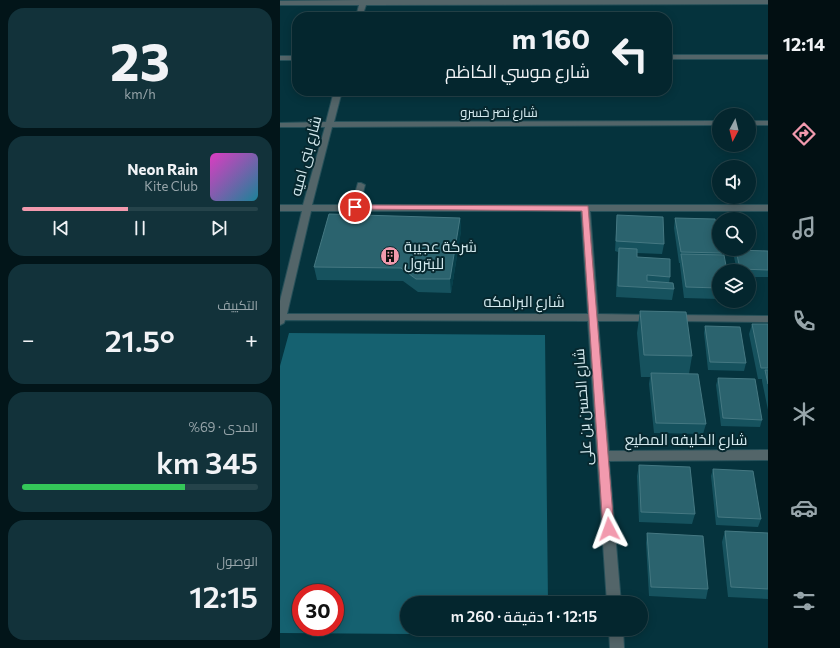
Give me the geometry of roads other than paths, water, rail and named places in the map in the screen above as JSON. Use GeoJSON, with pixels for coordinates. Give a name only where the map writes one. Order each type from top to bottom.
{"type":"FeatureCollection","features":[{"type":"Feature","properties":{"kind":"street"},"geometry":{"type":"LineString","coordinates":[[280,3],[364,1],[768,2]]}},
{"type":"Feature","properties":{"kind":"street"},"geometry":{"type":"LineString","coordinates":[[361,12],[364,1]]}},
{"type":"Feature","properties":{"kind":"street"},"geometry":{"type":"LineString","coordinates":[[672,57],[768,57]]}},
{"type":"Feature","properties":{"kind":"street"},"geometry":{"type":"LineString","coordinates":[[280,58],[292,58]]}},
{"type":"Feature","properties":{"kind":"street","name":"شارع بنى اميه"},"geometry":{"type":"LineString","coordinates":[[280,318],[337,96]]}},
{"type":"Feature","properties":{"kind":"street","name":"شارع نصر خسرو"},"geometry":{"type":"LineString","coordinates":[[280,125],[712,123]]}},
{"type":"Feature","properties":{"kind":"street"},"geometry":{"type":"LineString","coordinates":[[756,123],[768,123]]}},
{"type":"Feature","properties":{"kind":"street"},"geometry":{"type":"LineString","coordinates":[[280,208],[768,208]]}},
{"type":"Feature","properties":{"kind":"street","name":"شارع الحسن بن على"},"geometry":{"type":"LineString","coordinates":[[585,208],[613,596]]}},
{"type":"Feature","properties":{"kind":"street","name":"شارع البرامكه"},"geometry":{"type":"LineString","coordinates":[[280,318],[594,317],[768,319]]}},
{"type":"Feature","properties":{"kind":"street","name":"شارع الخليفه المطيع"},"geometry":{"type":"LineString","coordinates":[[603,456],[768,455]]}},
{"type":"Feature","properties":{"kind":"street"},"geometry":{"type":"LineString","coordinates":[[616,636],[617,648]]}},
{"type":"Feature","properties":{"kind":"lane"},"geometry":{"type":"LineString","coordinates":[[355,207],[361,185]]}},
{"type":"Feature","properties":{"kind":"place","name":"شركة عجيبة للبترول"},"geometry":{"type":"Point","coordinates":[390,256]}}]}
